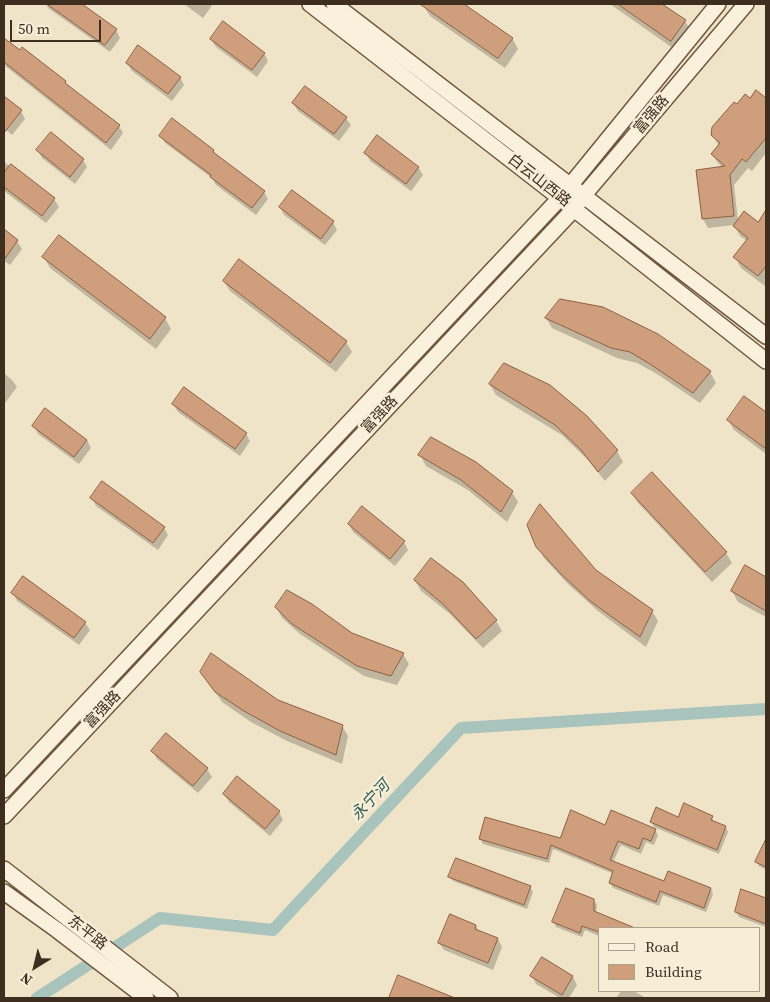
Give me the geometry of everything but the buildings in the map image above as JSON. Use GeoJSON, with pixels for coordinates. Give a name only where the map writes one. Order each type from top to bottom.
{"type":"FeatureCollection","features":[{"type":"Feature","properties":{"kind":"main road","name":"白云山西路"},"geometry":{"type":"LineString","coordinates":[[310,4],[766,361]]}},
{"type":"Feature","properties":{"kind":"main road","name":"白云山西路"},"geometry":{"type":"LineString","coordinates":[[334,4],[766,336]]}},
{"type":"Feature","properties":{"kind":"main road","name":"富强路"},"geometry":{"type":"LineString","coordinates":[[4,790],[560,198],[718,4]]}},
{"type":"Feature","properties":{"kind":"main road","name":"富强路"},"geometry":{"type":"LineString","coordinates":[[4,816],[574,209],[746,4]]}},
{"type":"Feature","properties":{"kind":"main road","name":"东平路"},"geometry":{"type":"LineString","coordinates":[[4,869],[170,998]]}},
{"type":"Feature","properties":{"kind":"main road","name":"东平路"},"geometry":{"type":"LineString","coordinates":[[4,892],[140,994]]}},
{"type":"Feature","properties":{"kind":"waterway","name":"永宁河"},"geometry":{"type":"LineString","coordinates":[[37,998],[160,918],[273,930],[461,728],[766,709]]}}]}
